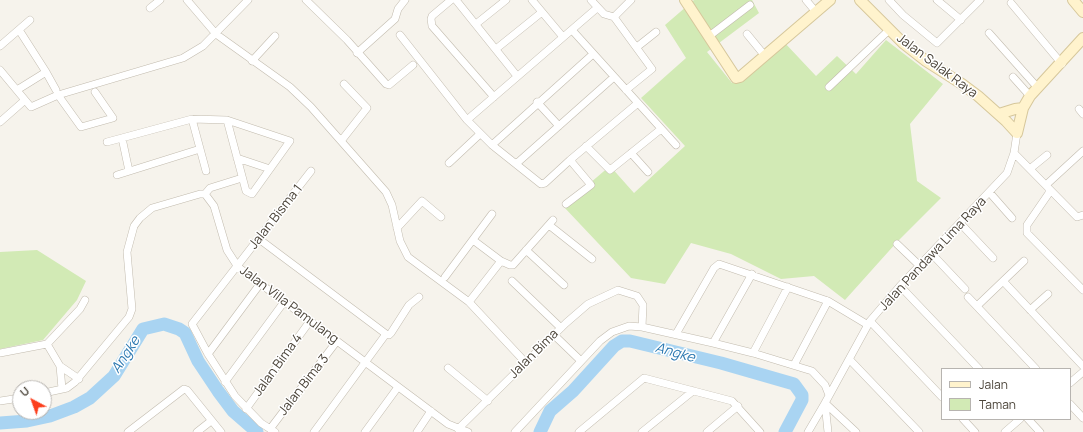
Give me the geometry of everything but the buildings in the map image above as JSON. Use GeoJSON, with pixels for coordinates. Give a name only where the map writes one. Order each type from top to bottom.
{"type":"FeatureCollection","features":[{"type":"Feature","properties":{"kind":"street"},"geometry":{"type":"LineString","coordinates":[[150,8],[160,0]]}},
{"type":"Feature","properties":{"kind":"street"},"geometry":{"type":"LineString","coordinates":[[187,0],[216,34],[299,95],[386,192],[392,205],[400,241],[408,257],[469,302],[526,363]]}},
{"type":"Feature","properties":{"kind":"street"},"geometry":{"type":"LineString","coordinates":[[0,63],[31,107],[57,92],[183,58],[203,46],[248,0]]}},
{"type":"Feature","properties":{"kind":"street"},"geometry":{"type":"LineString","coordinates":[[306,0],[346,40],[386,84],[389,85],[413,65]]}},
{"type":"Feature","properties":{"kind":"street"},"geometry":{"type":"LineString","coordinates":[[357,53],[395,19],[398,9],[405,0]]}},
{"type":"Feature","properties":{"kind":"street"},"geometry":{"type":"LineString","coordinates":[[451,0],[432,16],[432,26],[494,97]]}},
{"type":"Feature","properties":{"kind":"street"},"geometry":{"type":"LineString","coordinates":[[456,0],[517,76]]}},
{"type":"Feature","properties":{"kind":"street"},"geometry":{"type":"LineString","coordinates":[[476,24],[506,0]]}},
{"type":"Feature","properties":{"kind":"street"},"geometry":{"type":"LineString","coordinates":[[532,0],[563,37]]}},
{"type":"Feature","properties":{"kind":"street"},"geometry":{"type":"LineString","coordinates":[[590,0],[608,17],[614,17],[631,0]]}},
{"type":"Feature","properties":{"kind":"street"},"geometry":{"type":"LineString","coordinates":[[685,0],[736,78],[740,77],[830,0]]}},
{"type":"Feature","properties":{"kind":"street"},"geometry":{"type":"LineString","coordinates":[[806,0],[816,12]]}},
{"type":"Feature","properties":{"kind":"street","name":"Jalan Salak Raya"},"geometry":{"type":"LineString","coordinates":[[861,0],[889,30],[915,53],[962,84],[998,114],[1017,133]]}},
{"type":"Feature","properties":{"kind":"street"},"geometry":{"type":"LineString","coordinates":[[889,0],[903,15],[937,43],[980,0]]}},
{"type":"Feature","properties":{"kind":"street"},"geometry":{"type":"LineString","coordinates":[[937,0],[961,20]]}},
{"type":"Feature","properties":{"kind":"street"},"geometry":{"type":"LineString","coordinates":[[1073,0],[1083,12]]}},
{"type":"Feature","properties":{"kind":"street"},"geometry":{"type":"LineString","coordinates":[[1011,3],[1062,64]]}},
{"type":"Feature","properties":{"kind":"street"},"geometry":{"type":"LineString","coordinates":[[708,37],[750,5]]}},
{"type":"Feature","properties":{"kind":"street"},"geometry":{"type":"LineString","coordinates":[[467,120],[597,8]]}},
{"type":"Feature","properties":{"kind":"street"},"geometry":{"type":"LineString","coordinates":[[496,49],[542,12]]}},
{"type":"Feature","properties":{"kind":"street"},"geometry":{"type":"LineString","coordinates":[[614,17],[652,67],[652,71],[626,90]]}},
{"type":"Feature","properties":{"kind":"street"},"geometry":{"type":"LineString","coordinates":[[0,46],[30,20]]}},
{"type":"Feature","properties":{"kind":"street"},"geometry":{"type":"LineString","coordinates":[[572,30],[676,145]]}},
{"type":"Feature","properties":{"kind":"street"},"geometry":{"type":"LineString","coordinates":[[829,87],[889,30]]}},
{"type":"Feature","properties":{"kind":"street"},"geometry":{"type":"LineString","coordinates":[[637,47],[656,32]]}},
{"type":"Feature","properties":{"kind":"street"},"geometry":{"type":"LineString","coordinates":[[21,33],[57,92],[81,127],[113,118],[95,92]]}},
{"type":"Feature","properties":{"kind":"street"},"geometry":{"type":"LineString","coordinates":[[989,33],[1038,88]]}},
{"type":"Feature","properties":{"kind":"street"},"geometry":{"type":"LineString","coordinates":[[747,34],[765,56]]}},
{"type":"Feature","properties":{"kind":"street"},"geometry":{"type":"LineString","coordinates":[[400,35],[467,120],[492,145],[536,182],[544,184],[586,146],[638,104]]}},
{"type":"Feature","properties":{"kind":"street"},"geometry":{"type":"LineString","coordinates":[[252,61],[275,36]]}},
{"type":"Feature","properties":{"kind":"street","name":"Jalan Pandawa Lima Raya"},"geometry":{"type":"LineString","coordinates":[[808,432],[850,360],[869,323],[900,286],[990,193],[1007,173],[1014,153],[1023,108],[1030,96],[1062,64],[1083,38]]}},
{"type":"Feature","properties":{"kind":"street"},"geometry":{"type":"LineString","coordinates":[[492,145],[593,54]]}},
{"type":"Feature","properties":{"kind":"street"},"geometry":{"type":"LineString","coordinates":[[0,70],[19,88]]}},
{"type":"Feature","properties":{"kind":"street"},"geometry":{"type":"LineString","coordinates":[[19,88],[46,72]]}},
{"type":"Feature","properties":{"kind":"street"},"geometry":{"type":"LineString","coordinates":[[516,164],[614,77]]}},
{"type":"Feature","properties":{"kind":"street"},"geometry":{"type":"LineString","coordinates":[[1013,77],[1030,96]]}},
{"type":"Feature","properties":{"kind":"street"},"geometry":{"type":"LineString","coordinates":[[341,141],[368,108],[344,84]]}},
{"type":"Feature","properties":{"kind":"street"},"geometry":{"type":"LineString","coordinates":[[0,122],[25,100]]}},
{"type":"Feature","properties":{"kind":"street"},"geometry":{"type":"LineString","coordinates":[[538,102],[559,126]]}},
{"type":"Feature","properties":{"kind":"street"},"geometry":{"type":"LineString","coordinates":[[998,114],[1015,108],[1023,108]]}},
{"type":"Feature","properties":{"kind":"street"},"geometry":{"type":"LineString","coordinates":[[107,142],[192,119],[226,120],[290,141],[252,194],[246,191],[226,120]]}},
{"type":"Feature","properties":{"kind":"street"},"geometry":{"type":"LineString","coordinates":[[192,119],[206,171]]}},
{"type":"Feature","properties":{"kind":"street"},"geometry":{"type":"LineString","coordinates":[[586,146],[610,170],[661,129]]}},
{"type":"Feature","properties":{"kind":"street"},"geometry":{"type":"LineString","coordinates":[[449,163],[480,134]]}},
{"type":"Feature","properties":{"kind":"street"},"geometry":{"type":"LineString","coordinates":[[122,138],[129,171]]}},
{"type":"Feature","properties":{"kind":"street"},"geometry":{"type":"LineString","coordinates":[[117,175],[200,149]]}},
{"type":"Feature","properties":{"kind":"street"},"geometry":{"type":"LineString","coordinates":[[1082,286],[1027,233],[1027,225],[1047,198],[1047,187],[1083,151]]}},
{"type":"Feature","properties":{"kind":"street"},"geometry":{"type":"LineString","coordinates":[[631,153],[648,172]]}},
{"type":"Feature","properties":{"kind":"street"},"geometry":{"type":"LineString","coordinates":[[1014,153],[1031,168],[1047,187],[1078,217],[1083,215]]}},
{"type":"Feature","properties":{"kind":"street"},"geometry":{"type":"LineString","coordinates":[[1031,168],[1047,155]]}},
{"type":"Feature","properties":{"kind":"street"},"geometry":{"type":"LineString","coordinates":[[237,158],[270,169]]}},
{"type":"Feature","properties":{"kind":"street"},"geometry":{"type":"LineString","coordinates":[[566,204],[591,185],[570,160]]}},
{"type":"Feature","properties":{"kind":"street","name":"Jalan Bisma 1"},"geometry":{"type":"LineString","coordinates":[[273,430],[246,409],[225,382],[193,326],[193,322],[238,267],[312,171]]}},
{"type":"Feature","properties":{"kind":"street"},"geometry":{"type":"LineString","coordinates":[[52,391],[71,386],[79,379],[120,329],[132,309],[127,252],[134,226],[140,218],[152,208],[193,195],[205,194],[210,188],[242,178]]}},
{"type":"Feature","properties":{"kind":"street"},"geometry":{"type":"LineString","coordinates":[[990,193],[1012,218]]}},
{"type":"Feature","properties":{"kind":"street","name":"Jalan Villa Pamulang"},"geometry":{"type":"LineString","coordinates":[[205,194],[214,206],[227,250],[238,267],[448,424],[468,432]]}},
{"type":"Feature","properties":{"kind":"street"},"geometry":{"type":"LineString","coordinates":[[397,228],[422,201],[441,218]]}},
{"type":"Feature","properties":{"kind":"street"},"geometry":{"type":"LineString","coordinates":[[445,277],[492,214]]}},
{"type":"Feature","properties":{"kind":"street"},"geometry":{"type":"LineString","coordinates":[[473,240],[501,261],[511,266],[551,222],[592,259]]}},
{"type":"Feature","properties":{"kind":"street"},"geometry":{"type":"LineString","coordinates":[[960,223],[993,258]]}},
{"type":"Feature","properties":{"kind":"street"},"geometry":{"type":"LineString","coordinates":[[259,239],[386,334],[390,335],[409,305],[419,297]]}},
{"type":"Feature","properties":{"kind":"street"},"geometry":{"type":"LineString","coordinates":[[897,244],[920,266]]}},
{"type":"Feature","properties":{"kind":"street"},"geometry":{"type":"LineString","coordinates":[[526,250],[564,285]]}},
{"type":"Feature","properties":{"kind":"street"},"geometry":{"type":"LineString","coordinates":[[931,254],[965,289]]}},
{"type":"Feature","properties":{"kind":"street"},"geometry":{"type":"LineString","coordinates":[[469,302],[501,261]]}},
{"type":"Feature","properties":{"kind":"street"},"geometry":{"type":"LineString","coordinates":[[977,306],[1024,261]]}},
{"type":"Feature","properties":{"kind":"street"},"geometry":{"type":"LineString","coordinates":[[676,334],[716,266],[723,265],[828,301],[869,323],[941,396]]}},
{"type":"Feature","properties":{"kind":"street"},"geometry":{"type":"LineString","coordinates":[[713,342],[752,274]]}},
{"type":"Feature","properties":{"kind":"street"},"geometry":{"type":"LineString","coordinates":[[1003,281],[1083,366]]}},
{"type":"Feature","properties":{"kind":"street"},"geometry":{"type":"LineString","coordinates":[[512,282],[561,328]]}},
{"type":"Feature","properties":{"kind":"street"},"geometry":{"type":"LineString","coordinates":[[208,354],[260,284]]}},
{"type":"Feature","properties":{"kind":"street"},"geometry":{"type":"LineString","coordinates":[[900,286],[978,368]]}},
{"type":"Feature","properties":{"kind":"street"},"geometry":{"type":"LineString","coordinates":[[753,353],[788,287]]}},
{"type":"Feature","properties":{"kind":"street","name":"Jalan Bima"},"geometry":{"type":"LineString","coordinates":[[458,429],[561,328],[588,304],[618,290],[637,296],[643,305],[642,327]]}},
{"type":"Feature","properties":{"kind":"street"},"geometry":{"type":"LineString","coordinates":[[1030,310],[1048,294]]}},
{"type":"Feature","properties":{"kind":"street"},"geometry":{"type":"LineString","coordinates":[[968,297],[1035,368]]}},
{"type":"Feature","properties":{"kind":"street"},"geometry":{"type":"LineString","coordinates":[[0,353],[47,344],[77,313],[85,300]]}},
{"type":"Feature","properties":{"kind":"street"},"geometry":{"type":"LineString","coordinates":[[794,365],[828,301]]}},
{"type":"Feature","properties":{"kind":"street"},"geometry":{"type":"LineString","coordinates":[[225,382],[284,302]]}},
{"type":"Feature","properties":{"kind":"street","name":"Jalan Bima 4"},"geometry":{"type":"LineString","coordinates":[[246,409],[310,321]]}},
{"type":"Feature","properties":{"kind":"street"},"geometry":{"type":"LineString","coordinates":[[515,432],[600,341],[612,332],[623,327],[642,327],[713,342],[794,365],[814,372],[825,385],[829,396]]}},
{"type":"Feature","properties":{"kind":"street"},"geometry":{"type":"LineString","coordinates":[[314,432],[386,334]]}},
{"type":"Feature","properties":{"kind":"street"},"geometry":{"type":"LineString","coordinates":[[554,335],[582,361]]}},
{"type":"Feature","properties":{"kind":"street","name":"Jalan Bima 3"},"geometry":{"type":"LineString","coordinates":[[273,430],[337,341]]}},
{"type":"Feature","properties":{"kind":"street"},"geometry":{"type":"LineString","coordinates":[[47,344],[60,366],[79,379]]}},
{"type":"Feature","properties":{"kind":"street"},"geometry":{"type":"LineString","coordinates":[[850,360],[919,432]]}},
{"type":"Feature","properties":{"kind":"street"},"geometry":{"type":"LineString","coordinates":[[60,366],[62,389]]}},
{"type":"Feature","properties":{"kind":"street"},"geometry":{"type":"LineString","coordinates":[[448,368],[488,401]]}},
{"type":"Feature","properties":{"kind":"street"},"geometry":{"type":"LineString","coordinates":[[1071,382],[1083,372]]}},
{"type":"Feature","properties":{"kind":"street"},"geometry":{"type":"LineString","coordinates":[[579,432],[644,378],[729,400],[738,406],[760,432]]}},
{"type":"Feature","properties":{"kind":"street"},"geometry":{"type":"LineString","coordinates":[[825,385],[835,384]]}},
{"type":"Feature","properties":{"kind":"street"},"geometry":{"type":"LineString","coordinates":[[365,432],[398,387]]}},
{"type":"Feature","properties":{"kind":"street"},"geometry":{"type":"LineString","coordinates":[[128,432],[182,389],[186,390],[221,432]]}},
{"type":"Feature","properties":{"kind":"street"},"geometry":{"type":"LineString","coordinates":[[642,432],[693,391]]}},
{"type":"Feature","properties":{"kind":"street"},"geometry":{"type":"LineString","coordinates":[[0,401],[12,399]]}},
{"type":"Feature","properties":{"kind":"street"},"geometry":{"type":"LineString","coordinates":[[825,403],[828,432]]}},
{"type":"Feature","properties":{"kind":"street"},"geometry":{"type":"LineString","coordinates":[[825,403],[856,432]]}},
{"type":"Feature","properties":{"kind":"street"},"geometry":{"type":"LineString","coordinates":[[1071,405],[1083,418]]}},
{"type":"Feature","properties":{"kind":"street"},"geometry":{"type":"LineString","coordinates":[[707,432],[738,406]]}},
{"type":"Feature","properties":{"kind":"street"},"geometry":{"type":"LineString","coordinates":[[417,432],[431,411]]}},
{"type":"Feature","properties":{"kind":"street"},"geometry":{"type":"LineString","coordinates":[[964,420],[975,432]]}},
{"type":"Feature","properties":{"kind":"street"},"geometry":{"type":"LineString","coordinates":[[1005,432],[1019,420]]}},
{"type":"Feature","properties":{"kind":"street"},"geometry":{"type":"LineString","coordinates":[[1029,420],[1040,432]]}},
{"type":"Feature","properties":{"kind":"street"},"geometry":{"type":"LineString","coordinates":[[197,432],[211,421]]}},
{"type":"Feature","properties":{"kind":"green space"},"geometry":{"type":"Polygon","coordinates":[[[694,0],[752,0],[759,13],[707,52],[732,83],[783,41],[816,76],[837,56],[856,74],[886,40],[943,84],[910,124],[917,181],[941,198],[897,242],[845,300],[814,276],[781,279],[731,254],[691,243],[665,284],[631,278],[563,206],[610,166],[634,193],[685,146],[641,98],[686,58],[665,25],[694,0]]]}},
{"type":"Feature","properties":{"kind":"green space"},"geometry":{"type":"Polygon","coordinates":[[[37,250],[86,281],[77,300],[43,340],[0,349],[0,252],[37,250]]]}},
{"type":"Feature","properties":{"kind":"waterway","name":"Angke"},"geometry":{"type":"LineString","coordinates":[[0,423],[27,421],[50,416],[74,407],[90,398],[114,376],[143,329],[164,324],[179,329],[185,333],[198,361],[218,391],[233,411],[257,432]]}},
{"type":"Feature","properties":{"kind":"waterway","name":"Angke"},"geometry":{"type":"LineString","coordinates":[[540,432],[550,411],[573,391],[614,346],[622,341],[630,341],[721,363],[794,384],[802,395],[802,400],[785,432]]}}]}
